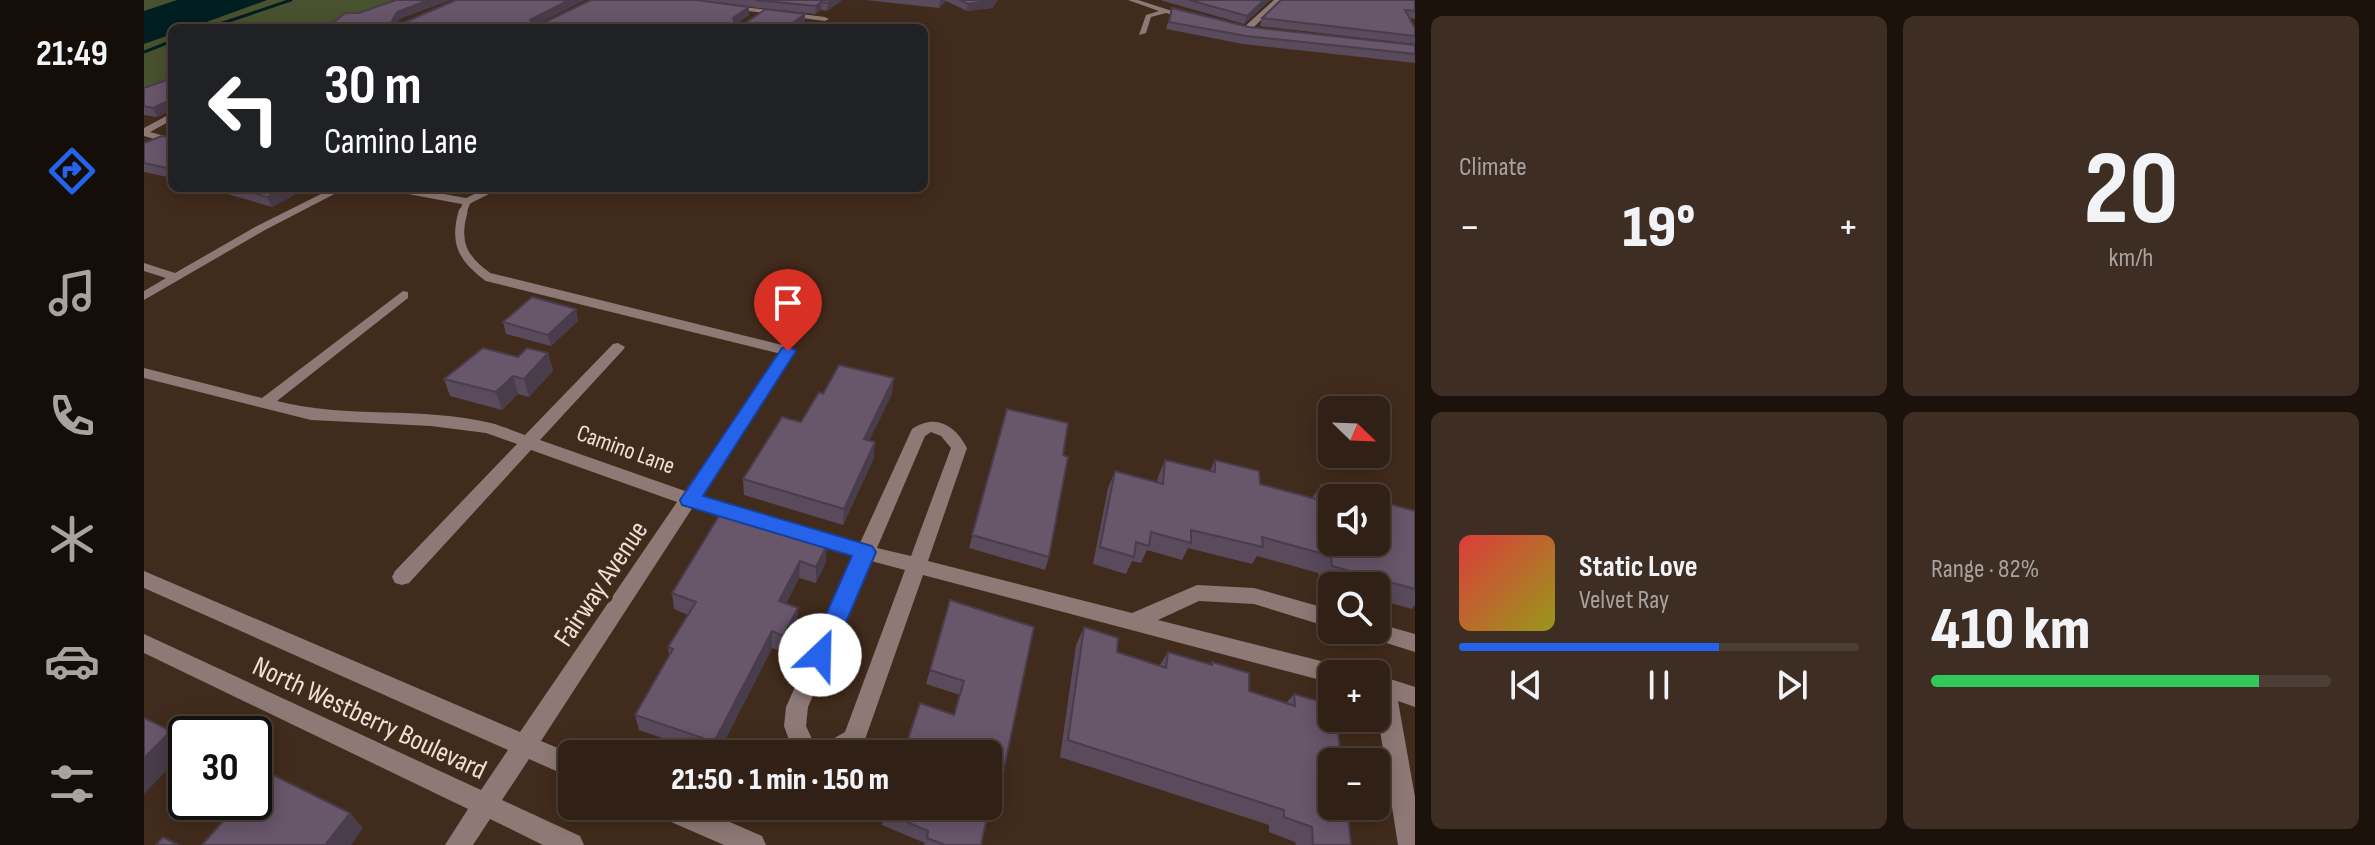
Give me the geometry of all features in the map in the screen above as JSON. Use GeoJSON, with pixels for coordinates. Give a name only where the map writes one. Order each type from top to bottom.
{"type":"FeatureCollection","features":[{"type":"Feature","properties":{"kind":"street"},"geometry":{"type":"LineString","coordinates":[[1131,0],[1204,22]]}},
{"type":"Feature","properties":{"kind":"street"},"geometry":{"type":"LineString","coordinates":[[1264,32],[1241,29],[1278,0]]}},
{"type":"Feature","properties":{"kind":"street"},"geometry":{"type":"LineString","coordinates":[[717,6],[825,19]]}},
{"type":"Feature","properties":{"kind":"street"},"geometry":{"type":"LineString","coordinates":[[752,20],[764,11]]}},
{"type":"Feature","properties":{"kind":"street"},"geometry":{"type":"LineString","coordinates":[[1142,33],[1148,16],[1166,11]]}},
{"type":"Feature","properties":{"kind":"street"},"geometry":{"type":"LineString","coordinates":[[168,118],[145,131],[146,134],[168,140]]}},
{"type":"Feature","properties":{"kind":"street"},"geometry":{"type":"LineString","coordinates":[[144,296],[261,228],[333,192]]}},
{"type":"Feature","properties":{"kind":"street"},"geometry":{"type":"LineString","coordinates":[[413,192],[467,202],[488,192]]}},
{"type":"Feature","properties":{"kind":"street"},"geometry":{"type":"LineString","coordinates":[[144,267],[176,277]]}},
{"type":"Feature","properties":{"kind":"street"},"geometry":{"type":"LineString","coordinates":[[265,403],[403,295]]}},
{"type":"Feature","properties":{"kind":"street"},"geometry":{"type":"LineString","coordinates":[[402,577],[618,347]]}},
{"type":"Feature","properties":{"kind":"street","name":"Fairway Avenue"},"geometry":{"type":"LineString","coordinates":[[458,845],[788,351]]}},
{"type":"Feature","properties":{"kind":"street","name":"Camino Lane"},"geometry":{"type":"LineString","coordinates":[[144,373],[311,415],[431,421],[488,428],[690,500],[865,552],[1318,670]]}},
{"type":"Feature","properties":{"kind":"street"},"geometry":{"type":"LineString","coordinates":[[800,740],[795,726],[797,707],[918,433],[928,426],[941,428],[953,436],[959,448],[854,740]]}},
{"type":"Feature","properties":{"kind":"street","name":"North Westberry Boulevard"},"geometry":{"type":"LineString","coordinates":[[144,579],[558,760]]}},
{"type":"Feature","properties":{"kind":"street"},"geometry":{"type":"LineString","coordinates":[[1130,623],[1197,593],[1254,596],[1318,615]]}},
{"type":"Feature","properties":{"kind":"street"},"geometry":{"type":"LineString","coordinates":[[1390,636],[1415,643]]}},
{"type":"Feature","properties":{"kind":"street","name":"North Westberry Boulevard"},"geometry":{"type":"LineString","coordinates":[[144,643],[571,845]]}},
{"type":"Feature","properties":{"kind":"street"},"geometry":{"type":"LineString","coordinates":[[1390,689],[1415,697]]}},
{"type":"Feature","properties":{"kind":"street"},"geometry":{"type":"LineString","coordinates":[[1389,732],[1411,845]]}},
{"type":"Feature","properties":{"kind":"street"},"geometry":{"type":"LineString","coordinates":[[696,820],[753,845]]}},
{"type":"Feature","properties":{"kind":"lane"},"geometry":{"type":"LineString","coordinates":[[467,202],[457,224],[459,250],[472,267],[488,277],[788,351]]}},
{"type":"Feature","properties":{"kind":"green space"},"geometry":{"type":"Polygon","coordinates":[[[144,0],[402,0],[336,24],[168,24],[168,84],[144,93],[144,0]]]}},
{"type":"Feature","properties":{"kind":"water"},"geometry":{"type":"Polygon","coordinates":[[[177,0],[267,0],[201,24],[168,24],[168,35],[144,44],[144,11],[177,0]]]}},
{"type":"Feature","properties":{"kind":"building"},"geometry":{"type":"Polygon","coordinates":[[[396,0],[428,0],[397,12],[392,21],[403,23],[456,0],[569,0],[530,20],[532,23],[543,23],[591,0],[696,0],[749,7],[733,18],[735,23],[745,23],[766,9],[805,14],[791,24],[332,24],[345,13],[359,13],[396,0]]]}},
{"type":"Feature","properties":{"kind":"building"},"geometry":{"type":"Polygon","coordinates":[[[755,0],[832,0],[816,6],[755,0]]]}},
{"type":"Feature","properties":{"kind":"building"},"geometry":{"type":"Polygon","coordinates":[[[960,0],[993,0],[968,4],[960,0]]]}},
{"type":"Feature","properties":{"kind":"building"},"geometry":{"type":"Polygon","coordinates":[[[1189,0],[1264,0],[1247,16],[1189,0]]]}},
{"type":"Feature","properties":{"kind":"building"},"geometry":{"type":"Polygon","coordinates":[[[1281,0],[1415,0],[1415,11],[1405,10],[1415,28],[1415,36],[1262,18],[1281,0]]]}},
{"type":"Feature","properties":{"kind":"building"},"geometry":{"type":"Polygon","coordinates":[[[1172,8],[1249,27],[1415,45],[1415,54],[1246,36],[1169,22],[1172,8]]]}},
{"type":"Feature","properties":{"kind":"building"},"geometry":{"type":"Polygon","coordinates":[[[168,79],[168,101],[153,108],[144,106],[144,88],[168,79]]]}},
{"type":"Feature","properties":{"kind":"building"},"geometry":{"type":"Polygon","coordinates":[[[168,137],[168,168],[144,163],[144,143],[168,137]]]}},
{"type":"Feature","properties":{"kind":"building"},"geometry":{"type":"Polygon","coordinates":[[[250,192],[276,192],[267,197],[250,192]]]}},
{"type":"Feature","properties":{"kind":"building"},"geometry":{"type":"Polygon","coordinates":[[[532,297],[576,309],[548,335],[503,322],[532,297]]]}},
{"type":"Feature","properties":{"kind":"building"},"geometry":{"type":"Polygon","coordinates":[[[483,348],[518,357],[527,348],[548,353],[524,379],[513,376],[496,392],[444,379],[483,348]]]}},
{"type":"Feature","properties":{"kind":"building"},"geometry":{"type":"Polygon","coordinates":[[[839,365],[894,378],[864,439],[875,442],[844,509],[743,479],[782,417],[801,422],[819,392],[823,394],[839,365]]]}},
{"type":"Feature","properties":{"kind":"building"},"geometry":{"type":"Polygon","coordinates":[[[1007,409],[1068,423],[1063,455],[1068,457],[1049,557],[972,535],[1007,409]]]}},
{"type":"Feature","properties":{"kind":"building"},"geometry":{"type":"Polygon","coordinates":[[[1165,460],[1215,472],[1215,460],[1259,471],[1260,484],[1318,500],[1318,552],[1262,537],[1263,547],[1191,530],[1191,543],[1151,532],[1149,546],[1136,542],[1134,557],[1100,547],[1115,471],[1163,484],[1165,460]]]}},
{"type":"Feature","properties":{"kind":"building"},"geometry":{"type":"Polygon","coordinates":[[[1390,504],[1415,511],[1415,589],[1390,582],[1390,572],[1354,572],[1332,566],[1331,556],[1390,556],[1390,504]]]}},
{"type":"Feature","properties":{"kind":"building"},"geometry":{"type":"Polygon","coordinates":[[[722,511],[827,545],[816,567],[800,561],[779,601],[798,608],[783,636],[772,631],[715,740],[635,715],[673,649],[668,647],[696,602],[672,593],[722,511]]]}},
{"type":"Feature","properties":{"kind":"building"},"geometry":{"type":"Polygon","coordinates":[[[950,600],[1034,627],[1002,778],[1002,740],[908,740],[920,703],[954,715],[964,681],[930,670],[950,600]]]}},
{"type":"Feature","properties":{"kind":"building"},"geometry":{"type":"Polygon","coordinates":[[[1084,627],[1118,638],[1117,652],[1166,668],[1168,652],[1249,673],[1249,691],[1295,706],[1294,694],[1318,701],[1318,732],[1338,732],[1340,748],[1318,748],[1318,820],[1348,820],[1351,845],[1313,845],[1312,827],[1284,817],[1284,810],[1068,740],[1084,627]]]}},
{"type":"Feature","properties":{"kind":"building"},"geometry":{"type":"Polygon","coordinates":[[[144,718],[168,730],[168,734],[144,758],[144,718]]]}},
{"type":"Feature","properties":{"kind":"building"},"geometry":{"type":"Polygon","coordinates":[[[272,774],[350,813],[325,845],[202,845],[224,820],[272,820],[272,774]]]}},
{"type":"Feature","properties":{"kind":"building"},"geometry":{"type":"Polygon","coordinates":[[[903,820],[986,820],[981,845],[945,845],[927,838],[928,831],[903,820]]]}},
{"type":"Feature","properties":{"kind":"building"},"geometry":{"type":"Polygon","coordinates":[[[163,837],[178,845],[156,845],[163,837]]]}},
{"type":"Feature","properties":{"kind":"waterway"},"geometry":{"type":"LineString","coordinates":[[220,24],[291,0]]}},
{"type":"Feature","properties":{"kind":"waterway"},"geometry":{"type":"LineString","coordinates":[[144,52],[168,43]]}},
{"type":"Feature","properties":{"kind":"route"},"geometry":{"type":"LineString","coordinates":[[788,351],[690,500],[865,552],[820,655]]}}]}
